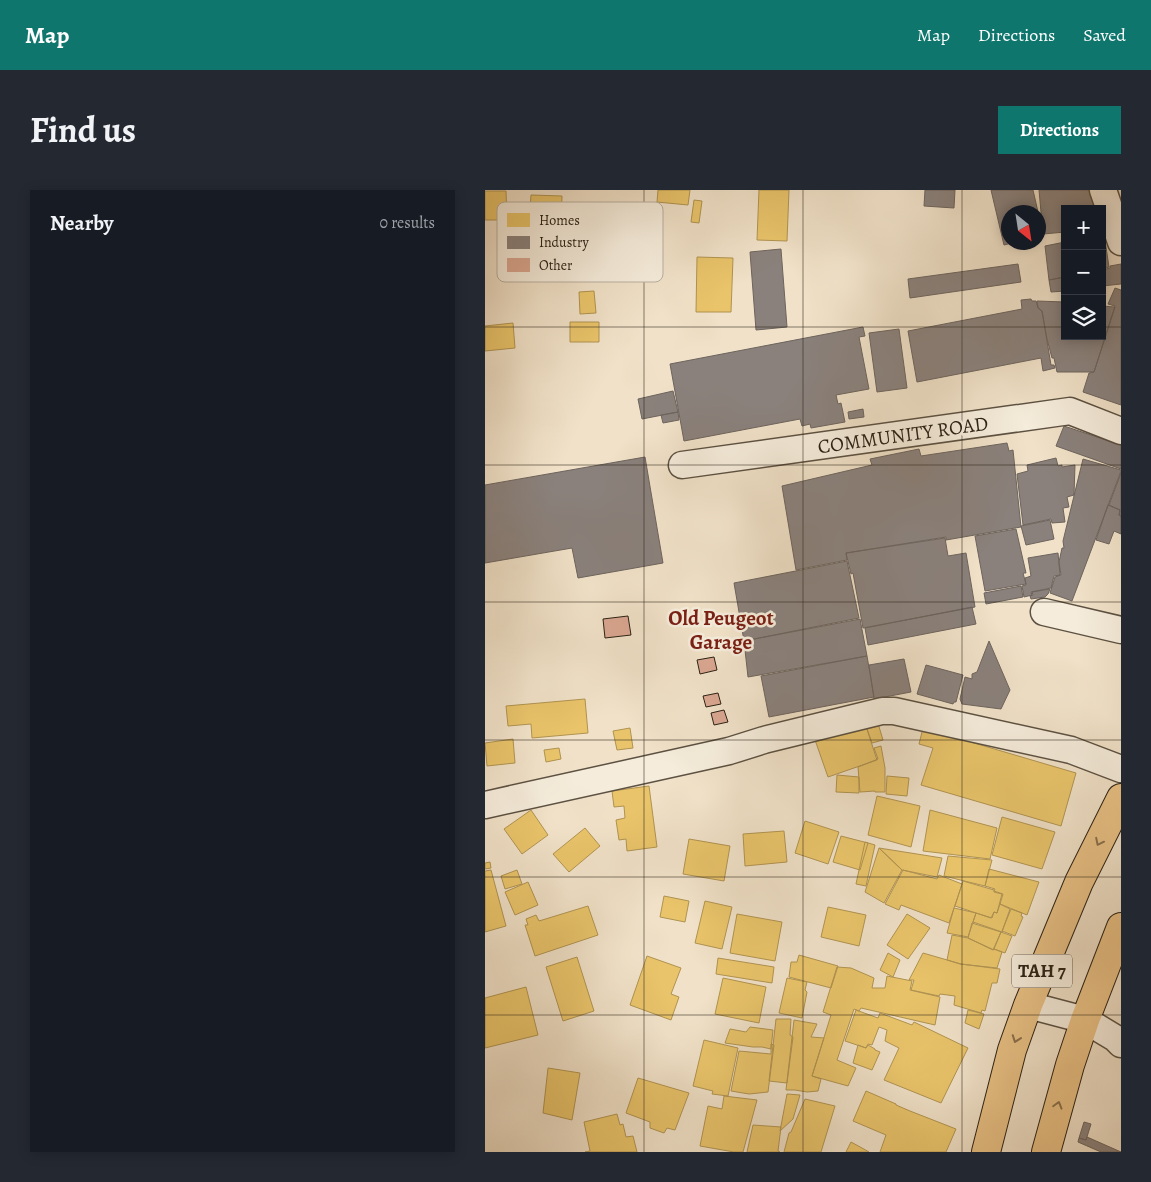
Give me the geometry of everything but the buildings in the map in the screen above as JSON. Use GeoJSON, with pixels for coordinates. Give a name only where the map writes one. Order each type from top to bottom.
{"type":"FeatureCollection","features":[{"type":"Feature","properties":{"kind":"highway","name":"TAH 7"},"geometry":{"type":"LineString","coordinates":[[985,1152],[1012,1050],[1028,1005],[1079,882],[1121,798]]}},
{"type":"Feature","properties":{"kind":"highway","name":"TAH 7"},"geometry":{"type":"LineString","coordinates":[[1045,1152],[1069,1065],[1121,927]]}},
{"type":"Feature","properties":{"kind":"street"},"geometry":{"type":"LineString","coordinates":[[1103,190],[1121,242]]}},
{"type":"Feature","properties":{"kind":"street","name":"COMMUNITY ROAD"},"geometry":{"type":"LineString","coordinates":[[683,466],[1070,411],[1121,431]]}},
{"type":"Feature","properties":{"kind":"street"},"geometry":{"type":"LineString","coordinates":[[1044,612],[1121,630]]}},
{"type":"Feature","properties":{"kind":"street"},"geometry":{"type":"LineString","coordinates":[[485,804],[729,751],[764,740],[882,711],[894,711],[1071,750],[1121,769]]}},
{"type":"Feature","properties":{"kind":"street"},"geometry":{"type":"LineString","coordinates":[[1028,1005],[1085,1020],[1115,1038],[1121,1044]]}},
{"type":"Feature","properties":{"kind":"district","name":"Old Peugeot Garage"},"geometry":{"type":"Point","coordinates":[721,630]}}]}
